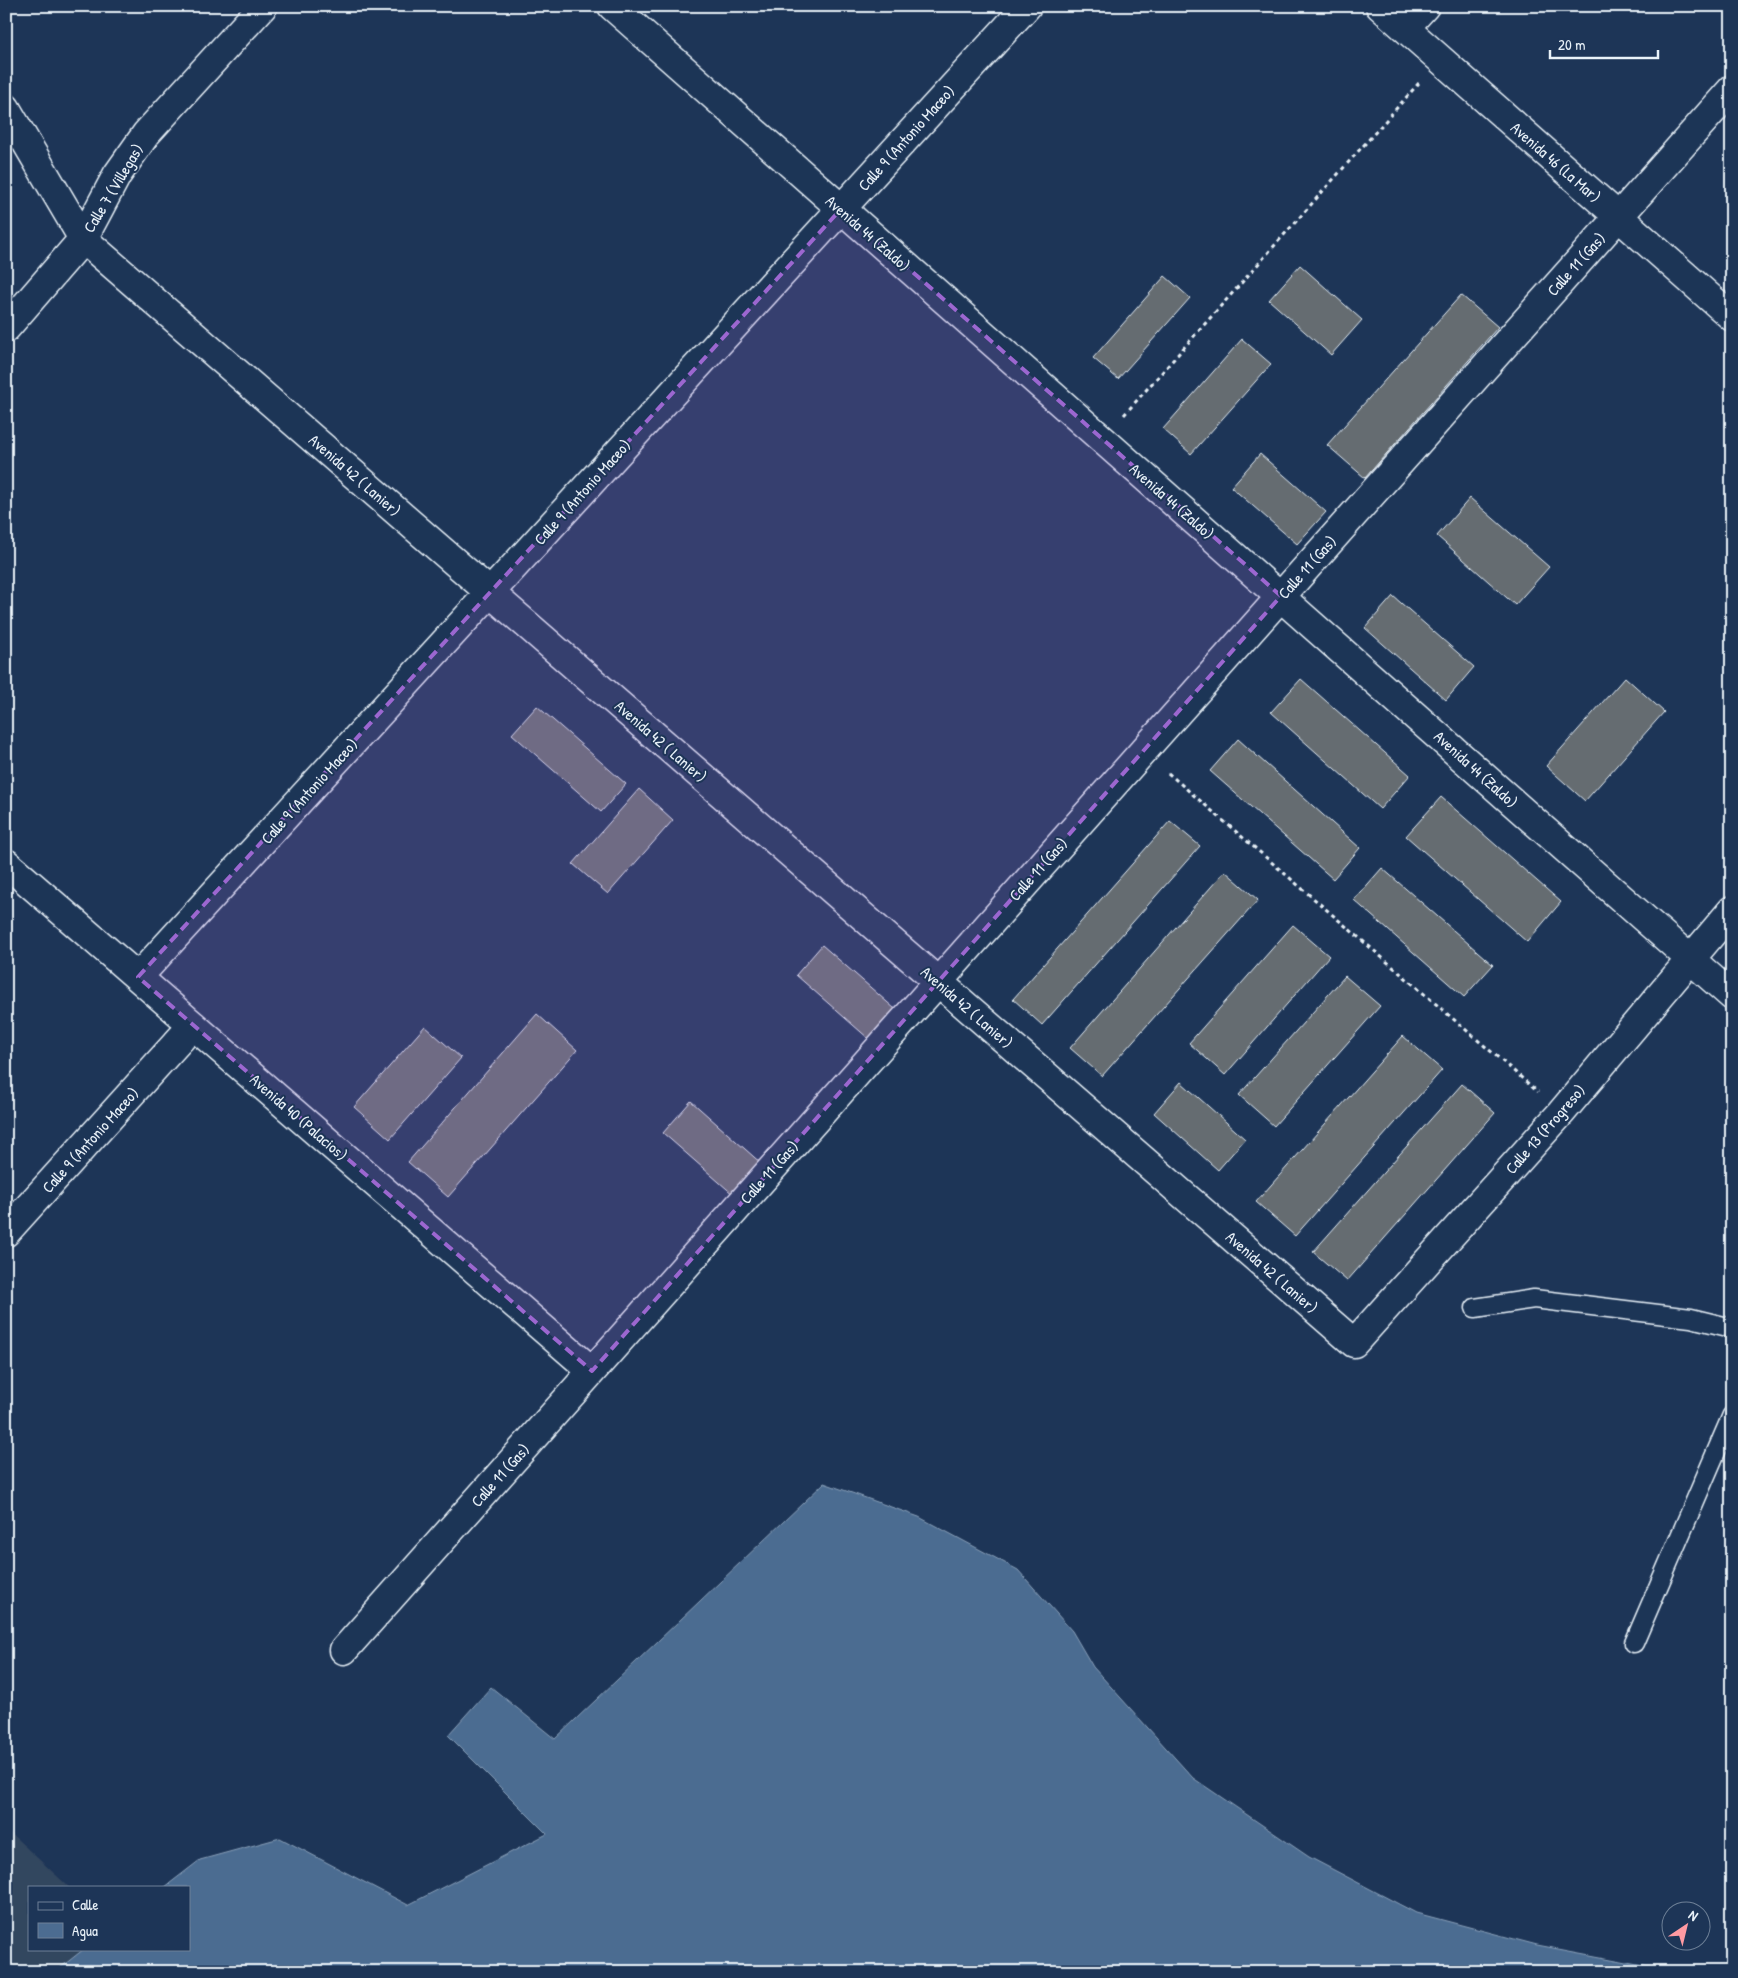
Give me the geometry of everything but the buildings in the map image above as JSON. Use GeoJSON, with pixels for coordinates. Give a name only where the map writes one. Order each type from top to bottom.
{"type":"FeatureCollection","features":[{"type":"Feature","properties":{"kind":"street","name":"Calle 7 (Villegas)"},"geometry":{"type":"LineString","coordinates":[[6,328],[83,239],[117,175],[146,134],[263,6]]}},
{"type":"Feature","properties":{"kind":"street","name":"Avenida 44 (Zaldo)"},"geometry":{"type":"LineString","coordinates":[[612,6],[1732,996]]}},
{"type":"Feature","properties":{"kind":"street","name":"Calle 9 (Antonio Maceo)"},"geometry":{"type":"LineString","coordinates":[[138,977],[1027,6]]}},
{"type":"Feature","properties":{"kind":"street","name":"Avenida 46 (La Mar)"},"geometry":{"type":"LineString","coordinates":[[1380,6],[1732,317]]}},
{"type":"Feature","properties":{"kind":"street"},"geometry":{"type":"LineString","coordinates":[[1405,28],[1425,6]]}},
{"type":"Feature","properties":{"kind":"street","name":"Calle 11 (Gas)"},"geometry":{"type":"LineString","coordinates":[[344,1650],[1732,89]]}},
{"type":"Feature","properties":{"kind":"street","name":"Avenida 42 ( Lanier)"},"geometry":{"type":"LineString","coordinates":[[6,108],[83,239],[1354,1343]]}},
{"type":"Feature","properties":{"kind":"street","name":"Avenida 40 (Palacios)"},"geometry":{"type":"LineString","coordinates":[[6,863],[592,1371]]}},
{"type":"Feature","properties":{"kind":"street","name":"Calle 13 (Progreso)"},"geometry":{"type":"LineString","coordinates":[[1354,1343],[1561,1112],[1732,910]]}},
{"type":"Feature","properties":{"kind":"street","name":"Calle 9 (Antonio Maceo)"},"geometry":{"type":"LineString","coordinates":[[6,1232],[193,1025]]}},
{"type":"Feature","properties":{"kind":"lane"},"geometry":{"type":"LineString","coordinates":[[1475,1308],[1534,1299],[1691,1318],[1732,1328]]}},
{"type":"Feature","properties":{"kind":"lane"},"geometry":{"type":"LineString","coordinates":[[1634,1643],[1732,1415]]}},
{"type":"Feature","properties":{"kind":"path"},"geometry":{"type":"LineString","coordinates":[[1102,439],[1440,59]]}},
{"type":"Feature","properties":{"kind":"path"},"geometry":{"type":"LineString","coordinates":[[1143,751],[1561,1112]]}},
{"type":"Feature","properties":{"kind":"highlighted area"},"geometry":{"type":"Polygon","coordinates":[[[841,209],[1281,596],[592,1371],[138,977],[841,209]]]}},
{"type":"Feature","properties":{"kind":"shaded area"},"geometry":{"type":"Polygon","coordinates":[[[6,1829],[68,1886],[28,1886],[28,1950],[83,1950],[55,1972],[6,1972],[6,1829]]]}},
{"type":"Feature","properties":{"kind":"water"},"geometry":{"type":"Polygon","coordinates":[[[824,1483],[919,1517],[1018,1570],[1072,1631],[1093,1667],[1193,1778],[1309,1857],[1416,1913],[1537,1945],[1680,1972],[55,1972],[83,1950],[190,1950],[190,1886],[166,1886],[200,1860],[280,1838],[408,1905],[547,1834],[448,1735],[491,1687],[555,1739],[824,1483]]]}}]}
